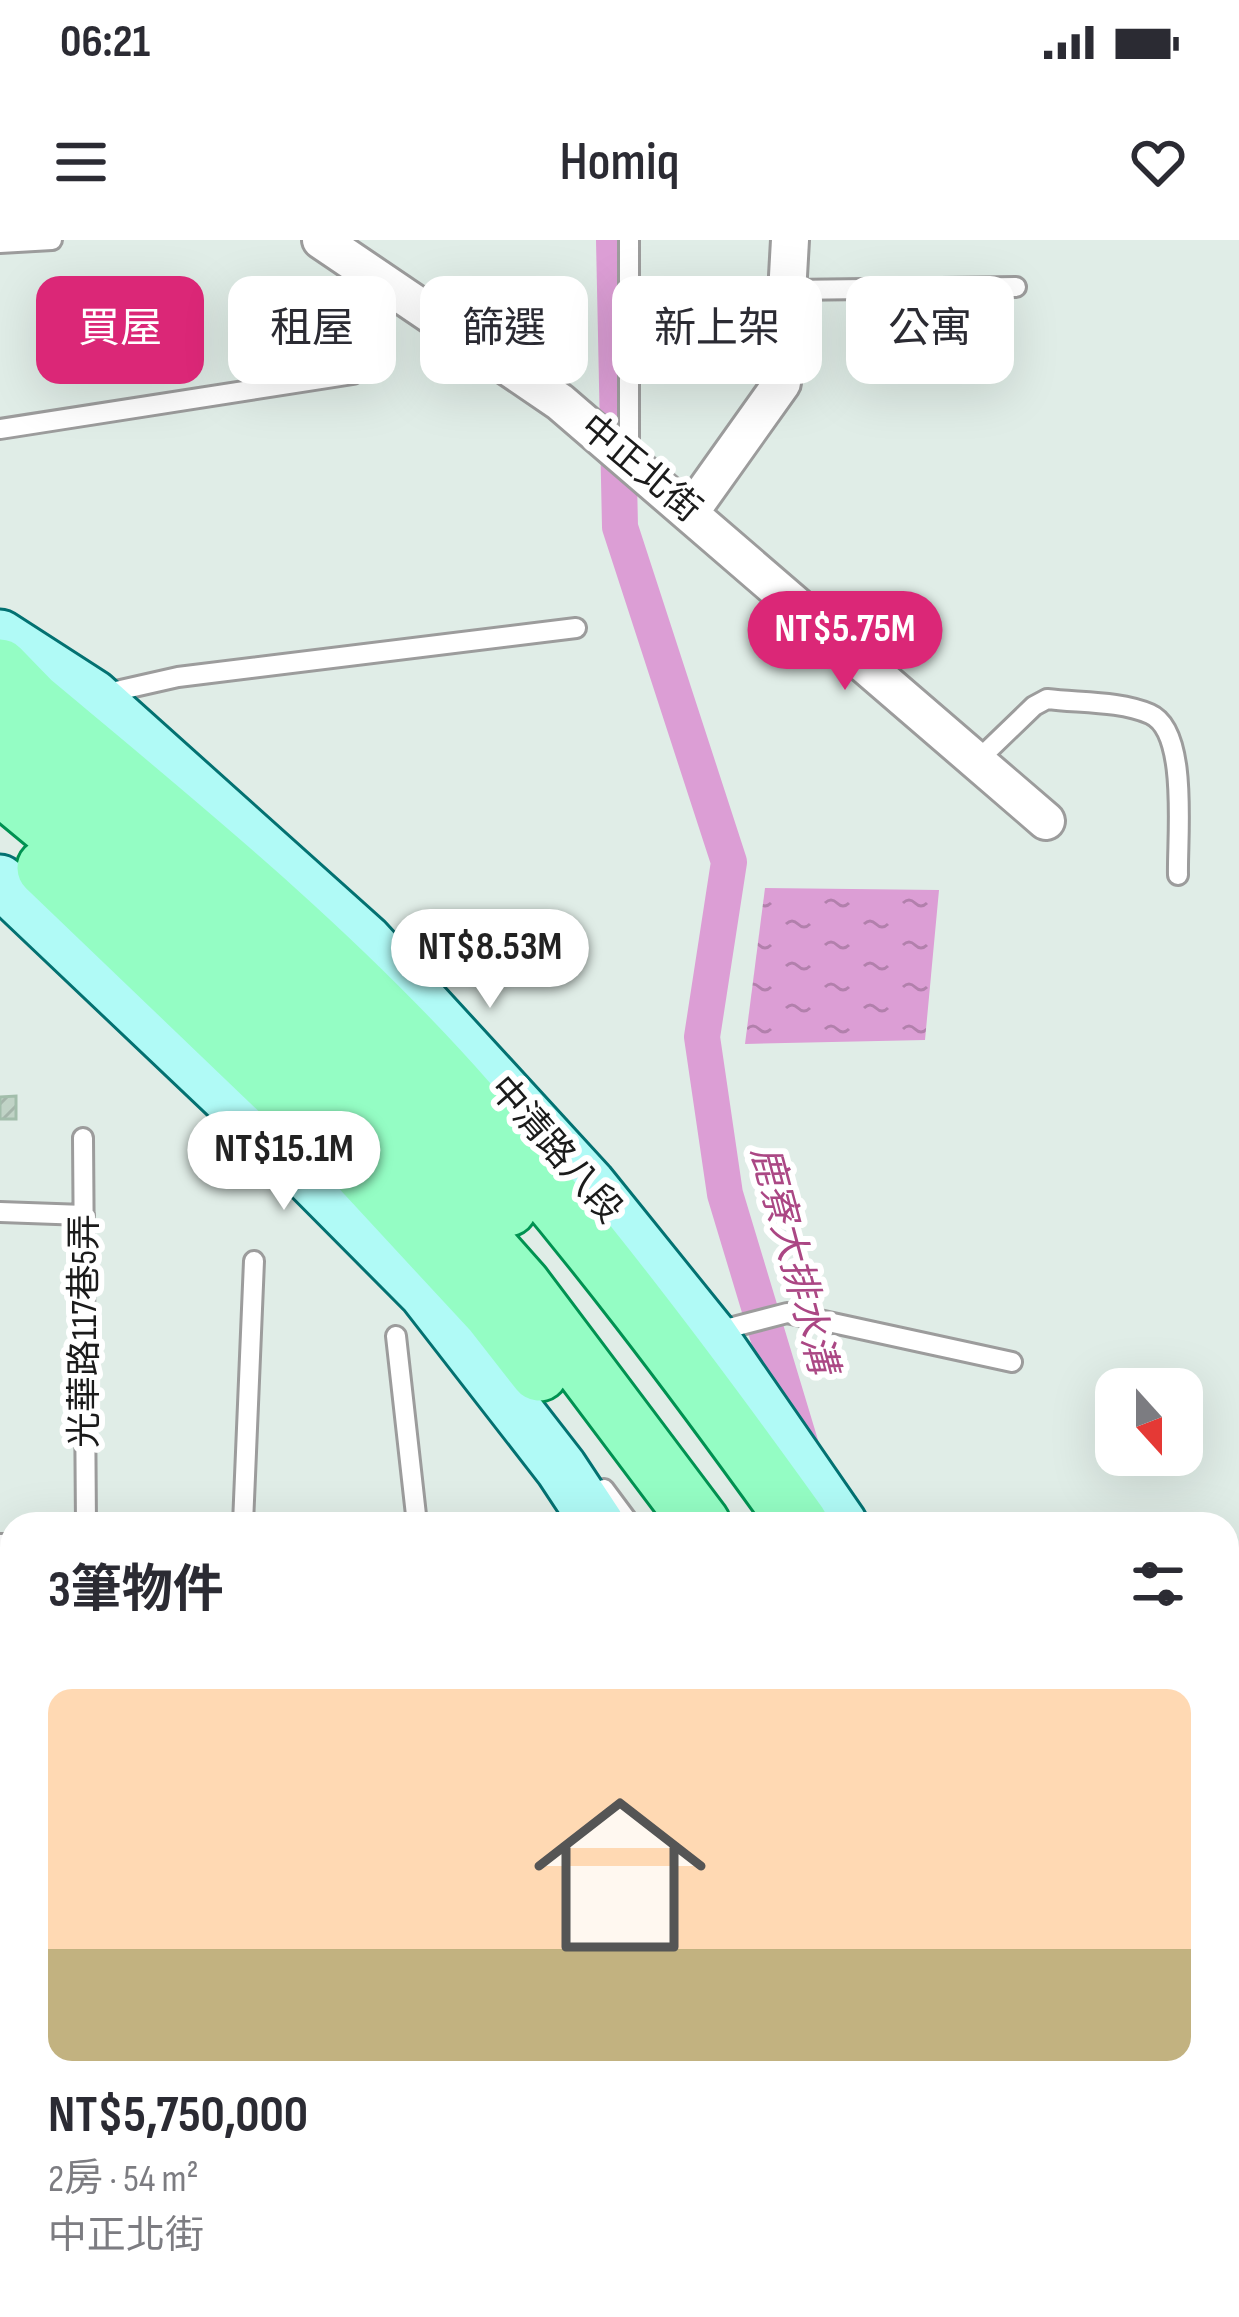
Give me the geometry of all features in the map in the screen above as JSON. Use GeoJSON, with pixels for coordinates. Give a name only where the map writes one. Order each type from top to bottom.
{"type":"FeatureCollection","features":[{"type":"Feature","properties":{"kind":"main road"},"geometry":{"type":"LineString","coordinates":[[0,668],[33,702],[269,901],[466,1098],[573,1225],[790,1512]]}},
{"type":"Feature","properties":{"kind":"main road"},"geometry":{"type":"LineString","coordinates":[[0,730],[267,953],[465,1158],[571,1280],[700,1444],[744,1512]]}},
{"type":"Feature","properties":{"kind":"main road"},"geometry":{"type":"LineString","coordinates":[[0,785],[235,979],[386,1132],[522,1286],[692,1512]]}},
{"type":"Feature","properties":{"kind":"main road"},"geometry":{"type":"LineString","coordinates":[[11,863],[48,869],[356,1165],[492,1312],[645,1512]]}},
{"type":"Feature","properties":{"kind":"street","name":"中正北街"},"geometry":{"type":"LineString","coordinates":[[322,240],[560,402],[1046,820]]}},
{"type":"Feature","properties":{"kind":"street"},"geometry":{"type":"LineString","coordinates":[[790,240],[790,276]]}},
{"type":"Feature","properties":{"kind":"street"},"geometry":{"type":"LineString","coordinates":[[691,511],[781,384]]}},
{"type":"Feature","properties":{"kind":"street","name":"中清路八段"},"geometry":{"type":"LineString","coordinates":[[0,636],[93,696],[366,941],[589,1184],[710,1334],[833,1512]]}},
{"type":"Feature","properties":{"kind":"street"},"geometry":{"type":"LineString","coordinates":[[11,863],[425,1293],[590,1512]]}},
{"type":"Feature","properties":{"kind":"lane"},"geometry":{"type":"LineString","coordinates":[[0,243],[52,240]]}},
{"type":"Feature","properties":{"kind":"lane"},"geometry":{"type":"LineString","coordinates":[[628,240],[629,460]]}},
{"type":"Feature","properties":{"kind":"lane"},"geometry":{"type":"LineString","coordinates":[[822,290],[1016,287]]}},
{"type":"Feature","properties":{"kind":"lane"},"geometry":{"type":"LineString","coordinates":[[0,428],[288,384]]}},
{"type":"Feature","properties":{"kind":"lane"},"geometry":{"type":"LineString","coordinates":[[93,696],[178,677],[576,628]]}},
{"type":"Feature","properties":{"kind":"lane"},"geometry":{"type":"LineString","coordinates":[[0,648],[277,890],[472,1090],[649,1298],[803,1512]]}},
{"type":"Feature","properties":{"kind":"lane"},"geometry":{"type":"LineString","coordinates":[[977,761],[1047,699],[1153,715],[1169,730],[1176,756],[1178,874]]}},
{"type":"Feature","properties":{"kind":"lane"},"geometry":{"type":"LineString","coordinates":[[11,863],[340,1174],[482,1330],[523,1383]]}},
{"type":"Feature","properties":{"kind":"lane","name":"光華路117巷5弄"},"geometry":{"type":"LineString","coordinates":[[82,1138],[86,1512]]}},
{"type":"Feature","properties":{"kind":"lane"},"geometry":{"type":"LineString","coordinates":[[0,1212],[84,1215]]}},
{"type":"Feature","properties":{"kind":"lane"},"geometry":{"type":"LineString","coordinates":[[244,1512],[254,1261]]}},
{"type":"Feature","properties":{"kind":"lane"},"geometry":{"type":"LineString","coordinates":[[710,1334],[787,1313],[1012,1362]]}},
{"type":"Feature","properties":{"kind":"lane"},"geometry":{"type":"LineString","coordinates":[[396,1336],[417,1512]]}},
{"type":"Feature","properties":{"kind":"lane"},"geometry":{"type":"LineString","coordinates":[[590,1471],[622,1512]]}},
{"type":"Feature","properties":{"kind":"water"},"geometry":{"type":"Polygon","coordinates":[[[765,888],[939,890],[925,1040],[745,1044],[765,888]]]}},
{"type":"Feature","properties":{"kind":"building"},"geometry":{"type":"Polygon","coordinates":[[[16,1096],[16,1119],[0,1119],[0,1097],[16,1096]]]}},
{"type":"Feature","properties":{"kind":"waterway","name":"鹿寮大排水溝"},"geometry":{"type":"LineString","coordinates":[[614,240],[620,527],[729,862],[702,1037],[725,1194],[801,1446]]}}]}
